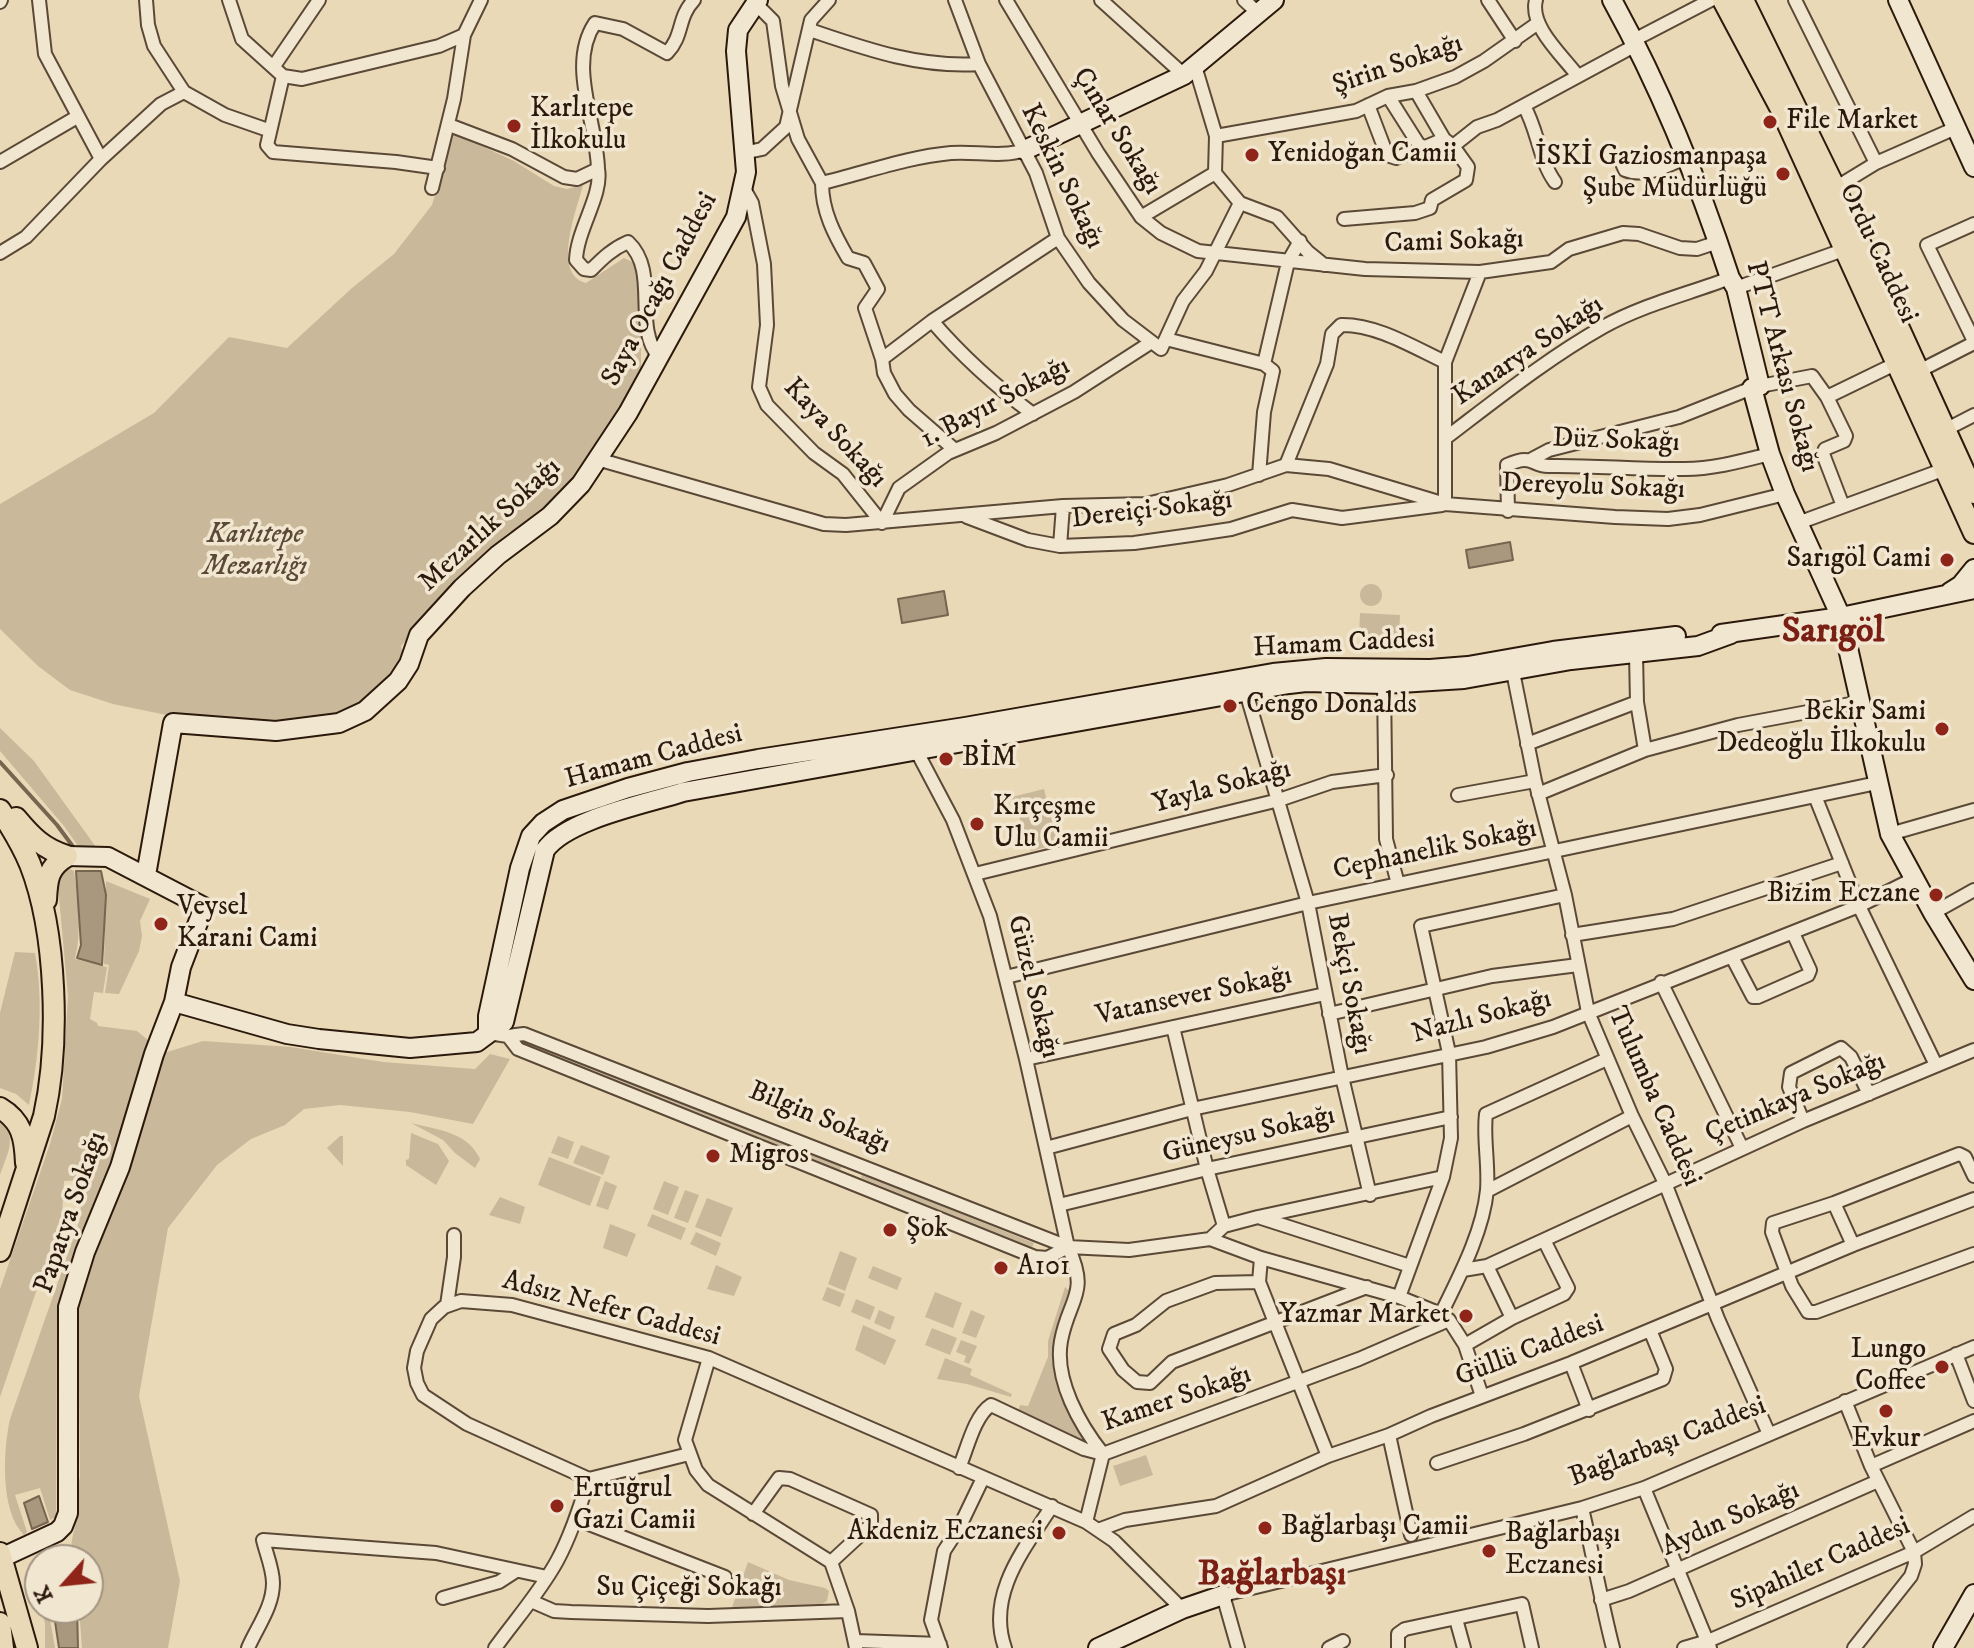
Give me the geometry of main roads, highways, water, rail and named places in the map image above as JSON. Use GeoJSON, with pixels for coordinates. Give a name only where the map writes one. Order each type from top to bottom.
{"type":"FeatureCollection","features":[{"type":"Feature","properties":{"kind":"main road"},"geometry":{"type":"LineString","coordinates":[[1025,150],[1190,71],[1251,7],[1274,0]]}},
{"type":"Feature","properties":{"kind":"main road","name":"PTT Arkası Sokağı"},"geometry":{"type":"LineString","coordinates":[[1612,0],[1635,42],[1685,158],[1733,283],[1770,454],[1841,617],[1890,834],[1913,879],[1973,976]]}},
{"type":"Feature","properties":{"kind":"main road","name":"Ordu Caddesi"},"geometry":{"type":"LineString","coordinates":[[1723,0],[1781,109],[1974,533]]}},
{"type":"Feature","properties":{"kind":"main road","name":"Ordu Caddesi"},"geometry":{"type":"LineString","coordinates":[[1743,0],[1835,188],[1974,493]]}},
{"type":"Feature","properties":{"kind":"main road"},"geometry":{"type":"LineString","coordinates":[[1898,0],[1974,167]]}},
{"type":"Feature","properties":{"kind":"main road","name":"Saya Ocağı Caddesi"},"geometry":{"type":"LineString","coordinates":[[597,459],[628,413],[736,217],[746,172],[736,51],[738,30],[756,2]]}},
{"type":"Feature","properties":{"kind":"main road","name":"Mezarlık Sokağı"},"geometry":{"type":"LineString","coordinates":[[146,875],[173,723],[276,731],[339,723],[365,711],[398,681],[409,664],[419,635],[437,614],[498,555],[567,500],[597,459]]}},
{"type":"Feature","properties":{"kind":"main road"},"geometry":{"type":"LineString","coordinates":[[1946,595],[1961,585],[1974,569]]}},
{"type":"Feature","properties":{"kind":"main road","name":"Hamam Caddesi"},"geometry":{"type":"LineString","coordinates":[[1246,685],[1452,681],[1512,665],[1640,639],[1731,634],[1841,617],[1974,589]]}},
{"type":"Feature","properties":{"kind":"main road","name":"Hamam Caddesi"},"geometry":{"type":"LineString","coordinates":[[488,1033],[488,1016],[520,868],[531,836],[543,823],[563,810],[688,772],[873,749],[1246,685],[1326,668],[1512,665],[1698,646],[1731,634]]}},
{"type":"Feature","properties":{"kind":"main road"},"geometry":{"type":"LineString","coordinates":[[0,802],[35,841],[51,851],[67,856],[108,857],[146,875]]}},
{"type":"Feature","properties":{"kind":"main road"},"geometry":{"type":"LineString","coordinates":[[0,810],[30,864],[46,916]]}},
{"type":"Feature","properties":{"kind":"main road"},"geometry":{"type":"LineString","coordinates":[[0,1251],[44,1116],[50,1082],[47,876],[55,863],[67,856]]}},
{"type":"Feature","properties":{"kind":"main road","name":"Papatya Sokağı"},"geometry":{"type":"LineString","coordinates":[[5,1555],[57,1532],[68,1513],[68,1307],[80,1266],[120,1167],[154,1054],[174,1002],[181,967],[204,907],[146,875]]}},
{"type":"Feature","properties":{"kind":"main road","name":"Bilgin Sokağı"},"geometry":{"type":"LineString","coordinates":[[174,1002],[287,1034],[362,1044],[438,1047],[477,1042],[488,1033]]}},
{"type":"Feature","properties":{"kind":"main road"},"geometry":{"type":"LineString","coordinates":[[0,1108],[12,1115],[23,1133],[27,1171]]}},
{"type":"Feature","properties":{"kind":"main road"},"geometry":{"type":"LineString","coordinates":[[5,1555],[27,1648]]}},
{"type":"Feature","properties":{"kind":"main road","name":"Bağlarbaşı Caddesi"},"geometry":{"type":"LineString","coordinates":[[1098,1648],[1182,1609],[1223,1595]]}},
{"type":"Feature","properties":{"kind":"main road"},"geometry":{"type":"LineString","coordinates":[[1943,1648],[1971,1604]]}},
{"type":"Feature","properties":{"kind":"main road"},"geometry":{"type":"LineString","coordinates":[[0,1623],[3,1648]]}},
{"type":"Feature","properties":{"kind":"waterway"},"geometry":{"type":"LineString","coordinates":[[0,762],[77,852]]}},
{"type":"Feature","properties":{"kind":"place","name":"File Market"},"geometry":{"type":"Point","coordinates":[1770,122]}},
{"type":"Feature","properties":{"kind":"place","name":"Karlıtepe İlkokulu"},"geometry":{"type":"Point","coordinates":[514,126]}},
{"type":"Feature","properties":{"kind":"place","name":"Yenidoğan Camii"},"geometry":{"type":"Point","coordinates":[1252,155]}},
{"type":"Feature","properties":{"kind":"place","name":"İSKİ Gaziosmanpaşa Şube Müdürlüğü"},"geometry":{"type":"Point","coordinates":[1783,174]}},
{"type":"Feature","properties":{"kind":"place","name":"Sarıgöl Cami"},"geometry":{"type":"Point","coordinates":[1947,560]}},
{"type":"Feature","properties":{"kind":"place","name":"Cengo Donalds"},"geometry":{"type":"Point","coordinates":[1230,706]}},
{"type":"Feature","properties":{"kind":"place","name":"Bekir Sami Dedeoğlu İlkokulu"},"geometry":{"type":"Point","coordinates":[1942,729]}},
{"type":"Feature","properties":{"kind":"place","name":"BİM"},"geometry":{"type":"Point","coordinates":[946,759]}},
{"type":"Feature","properties":{"kind":"place","name":"Kırçeşme Ulu Camii"},"geometry":{"type":"Point","coordinates":[977,824]}},
{"type":"Feature","properties":{"kind":"place","name":"Bizim Eczane"},"geometry":{"type":"Point","coordinates":[1936,895]}},
{"type":"Feature","properties":{"kind":"place","name":"Veysel Karani Cami"},"geometry":{"type":"Point","coordinates":[161,924]}},
{"type":"Feature","properties":{"kind":"place","name":"Migros"},"geometry":{"type":"Point","coordinates":[713,1156]}},
{"type":"Feature","properties":{"kind":"place","name":"Şok"},"geometry":{"type":"Point","coordinates":[890,1230]}},
{"type":"Feature","properties":{"kind":"place","name":"A101"},"geometry":{"type":"Point","coordinates":[1001,1268]}},
{"type":"Feature","properties":{"kind":"place","name":"Yazmar Market"},"geometry":{"type":"Point","coordinates":[1466,1316]}},
{"type":"Feature","properties":{"kind":"place","name":"Lungo Coffee"},"geometry":{"type":"Point","coordinates":[1942,1367]}},
{"type":"Feature","properties":{"kind":"place","name":"Evkur"},"geometry":{"type":"Point","coordinates":[1886,1411]}},
{"type":"Feature","properties":{"kind":"place","name":"Ertuğrul Gazi Camii"},"geometry":{"type":"Point","coordinates":[557,1506]}},
{"type":"Feature","properties":{"kind":"place","name":"Bağlarbaşı Camii"},"geometry":{"type":"Point","coordinates":[1265,1528]}},
{"type":"Feature","properties":{"kind":"place","name":"Akdeniz Eczanesi"},"geometry":{"type":"Point","coordinates":[1059,1533]}},
{"type":"Feature","properties":{"kind":"place","name":"Bağlarbaşı Eczanesi"},"geometry":{"type":"Point","coordinates":[1489,1551]}},
{"type":"Feature","properties":{"kind":"district","name":"Sarıgöl"},"geometry":{"type":"Point","coordinates":[1833,634]}},
{"type":"Feature","properties":{"kind":"district","name":"Bağlarbaşı"},"geometry":{"type":"Point","coordinates":[1272,1577]}},
{"type":"Feature","properties":{"kind":"park label","name":"Karlıtepe Mezarlığı"},"geometry":{"type":"Point","coordinates":[255,552]}}]}
